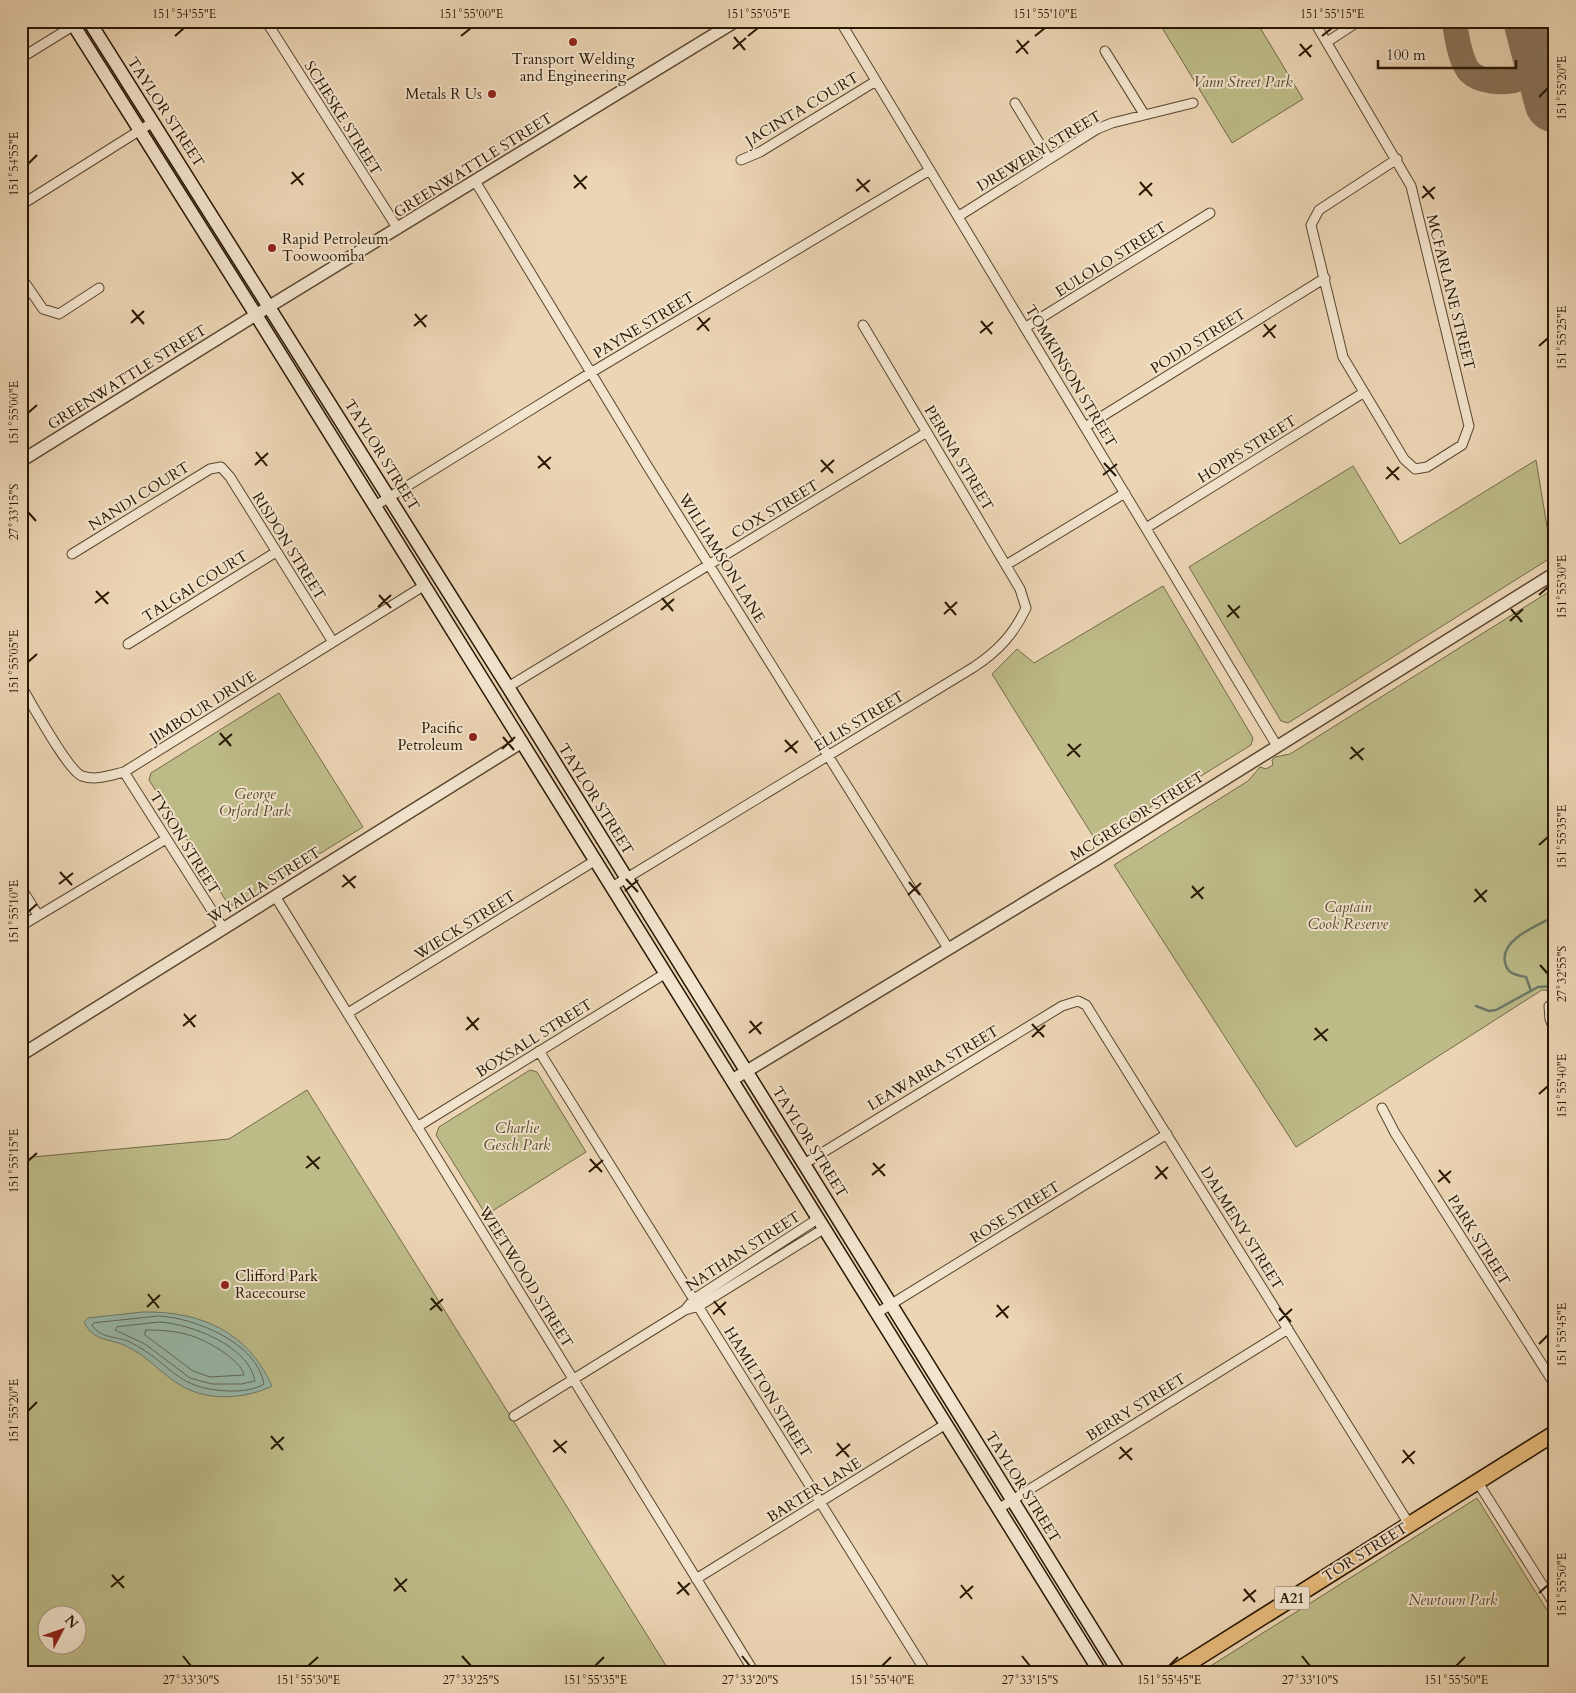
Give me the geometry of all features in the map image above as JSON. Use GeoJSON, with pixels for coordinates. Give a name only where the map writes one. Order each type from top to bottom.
{"type":"FeatureCollection","features":[{"type":"Feature","properties":{"kind":"highway","name":"TOR STREET"},"geometry":{"type":"LineString","coordinates":[[1175,1672],[1555,1433]]}},
{"type":"Feature","properties":{"kind":"main road","name":"TAYLOR STREET"},"geometry":{"type":"LineString","coordinates":[[89,21],[508,687],[1119,1672]]}},
{"type":"Feature","properties":{"kind":"main road","name":"TAYLOR STREET"},"geometry":{"type":"LineString","coordinates":[[75,23],[1100,1672]]}},
{"type":"Feature","properties":{"kind":"main road"},"geometry":{"type":"LineString","coordinates":[[508,687],[510,701],[527,731],[522,742]]}},
{"type":"Feature","properties":{"kind":"street","name":"SCHESKE STREET"},"geometry":{"type":"LineString","coordinates":[[266,21],[398,229]]}},
{"type":"Feature","properties":{"kind":"street","name":"GREENWATTLE STREET"},"geometry":{"type":"LineString","coordinates":[[21,461],[256,314],[736,21]]}},
{"type":"Feature","properties":{"kind":"street","name":"TOMKINSON STREET"},"geometry":{"type":"LineString","coordinates":[[840,21],[1278,746]]}},
{"type":"Feature","properties":{"kind":"street","name":"MCFARLANE STREET"},"geometry":{"type":"LineString","coordinates":[[1314,21],[1397,159],[1411,186],[1469,426],[1462,445],[1427,467],[1415,469],[1404,459],[1363,393]]}},
{"type":"Feature","properties":{"kind":"street"},"geometry":{"type":"LineString","coordinates":[[1326,42],[1359,21]]}},
{"type":"Feature","properties":{"kind":"street"},"geometry":{"type":"LineString","coordinates":[[21,58],[75,23]]}},
{"type":"Feature","properties":{"kind":"street"},"geometry":{"type":"LineString","coordinates":[[1105,51],[1144,114]]}},
{"type":"Feature","properties":{"kind":"street","name":"JACINTA COURT"},"geometry":{"type":"LineString","coordinates":[[741,160],[760,152],[876,81]]}},
{"type":"Feature","properties":{"kind":"street"},"geometry":{"type":"LineString","coordinates":[[1015,103],[1049,159]]}},
{"type":"Feature","properties":{"kind":"street","name":"DREWERY STREET"},"geometry":{"type":"LineString","coordinates":[[959,216],[1097,129],[1144,114],[1193,103]]}},
{"type":"Feature","properties":{"kind":"street"},"geometry":{"type":"LineString","coordinates":[[21,205],[153,122]]}},
{"type":"Feature","properties":{"kind":"street"},"geometry":{"type":"LineString","coordinates":[[1363,393],[1344,357],[1311,225],[1319,210],[1397,159]]}},
{"type":"Feature","properties":{"kind":"street","name":"PAYNE STREET"},"geometry":{"type":"LineString","coordinates":[[375,506],[592,372],[930,170]]}},
{"type":"Feature","properties":{"kind":"street","name":"WILLIAMSON LANE"},"geometry":{"type":"LineString","coordinates":[[475,181],[648,467],[711,564],[948,948]]}},
{"type":"Feature","properties":{"kind":"street","name":"EULOLO STREET"},"geometry":{"type":"LineString","coordinates":[[1026,328],[1210,213]]}},
{"type":"Feature","properties":{"kind":"street"},"geometry":{"type":"LineString","coordinates":[[21,277],[42,309],[59,314],[99,288]]}},
{"type":"Feature","properties":{"kind":"street","name":"PODD STREET"},"geometry":{"type":"LineString","coordinates":[[1085,427],[1325,278]]}},
{"type":"Feature","properties":{"kind":"street","name":"PERINA STREET"},"geometry":{"type":"LineString","coordinates":[[863,325],[1020,589],[1026,608]]}},
{"type":"Feature","properties":{"kind":"street","name":"HOPPS STREET"},"geometry":{"type":"LineString","coordinates":[[1146,528],[1363,393]]}},
{"type":"Feature","properties":{"kind":"street","name":"COX STREET"},"geometry":{"type":"LineString","coordinates":[[508,687],[927,432]]}},
{"type":"Feature","properties":{"kind":"street","name":"RISDON STREET"},"geometry":{"type":"LineString","coordinates":[[221,466],[230,477],[333,642]]}},
{"type":"Feature","properties":{"kind":"street","name":"NANDI COURT"},"geometry":{"type":"LineString","coordinates":[[72,554],[210,469],[221,466]]}},
{"type":"Feature","properties":{"kind":"street"},"geometry":{"type":"LineString","coordinates":[[1006,565],[1125,493]]}},
{"type":"Feature","properties":{"kind":"street","name":"TALGAI COURT"},"geometry":{"type":"LineString","coordinates":[[128,644],[276,552]]}},
{"type":"Feature","properties":{"kind":"street","name":"MCGREGOR STREET"},"geometry":{"type":"LineString","coordinates":[[732,1080],[1096,859],[1555,573]]}},
{"type":"Feature","properties":{"kind":"street","name":"JIMBOUR DRIVE"},"geometry":{"type":"LineString","coordinates":[[21,686],[69,765],[81,776],[103,777],[124,772],[424,585]]}},
{"type":"Feature","properties":{"kind":"street","name":"ELLIS STREET"},"geometry":{"type":"LineString","coordinates":[[612,887],[990,656],[1018,627],[1026,608]]}},
{"type":"Feature","properties":{"kind":"street","name":"WYALLA STREET"},"geometry":{"type":"LineString","coordinates":[[21,1055],[522,742]]}},
{"type":"Feature","properties":{"kind":"street","name":"TYSON STREET"},"geometry":{"type":"LineString","coordinates":[[124,772],[223,928]]}},
{"type":"Feature","properties":{"kind":"street"},"geometry":{"type":"LineString","coordinates":[[21,926],[166,839]]}},
{"type":"Feature","properties":{"kind":"street","name":"WIECK STREET"},"geometry":{"type":"LineString","coordinates":[[348,1014],[596,860]]}},
{"type":"Feature","properties":{"kind":"street"},"geometry":{"type":"LineString","coordinates":[[21,888],[38,915]]}},
{"type":"Feature","properties":{"kind":"street","name":"WEETWOOD STREET"},"geometry":{"type":"LineString","coordinates":[[275,896],[754,1672]]}},
{"type":"Feature","properties":{"kind":"street","name":"BOXSALL STREET"},"geometry":{"type":"LineString","coordinates":[[417,1127],[666,973]]}},
{"type":"Feature","properties":{"kind":"street","name":"DALMENY STREET"},"geometry":{"type":"LineString","coordinates":[[1078,1002],[1086,1005],[1409,1524]]}},
{"type":"Feature","properties":{"kind":"street","name":"LEAWARRA STREET"},"geometry":{"type":"LineString","coordinates":[[804,1164],[1062,1006],[1078,1002]]}},
{"type":"Feature","properties":{"kind":"street"},"geometry":{"type":"LineString","coordinates":[[1549,1006],[1550,1019],[1555,1032]]}},
{"type":"Feature","properties":{"kind":"street","name":"HAMILTON STREET"},"geometry":{"type":"LineString","coordinates":[[539,1051],[926,1672]]}},
{"type":"Feature","properties":{"kind":"street","name":"PARK STREET"},"geometry":{"type":"LineString","coordinates":[[1382,1108],[1395,1133],[1555,1385]]}},
{"type":"Feature","properties":{"kind":"street","name":"ROSE STREET"},"geometry":{"type":"LineString","coordinates":[[877,1313],[1167,1134]]}},
{"type":"Feature","properties":{"kind":"street","name":"NATHAN STREET"},"geometry":{"type":"LineString","coordinates":[[514,1416],[822,1223]]}},
{"type":"Feature","properties":{"kind":"street","name":"BERRY STREET"},"geometry":{"type":"LineString","coordinates":[[998,1509],[1288,1329]]}},
{"type":"Feature","properties":{"kind":"street","name":"BARTER LANE"},"geometry":{"type":"LineString","coordinates":[[696,1579],[946,1424]]}},
{"type":"Feature","properties":{"kind":"street"},"geometry":{"type":"LineString","coordinates":[[1477,1481],[1555,1605]]}},
{"type":"Feature","properties":{"kind":"green space","name":"Vann Street Park"},"geometry":{"type":"Polygon","coordinates":[[[1158,21],[1256,21],[1303,99],[1232,143],[1158,21]]]}},
{"type":"Feature","properties":{"kind":"green space"},"geometry":{"type":"Polygon","coordinates":[[[1536,460],[1552,557],[1288,723],[1281,721],[1189,567],[1353,466],[1400,544],[1536,460]]]}},
{"type":"Feature","properties":{"kind":"green space"},"geometry":{"type":"Polygon","coordinates":[[[1163,586],[1253,738],[1251,745],[1096,841],[992,674],[1017,649],[1034,663],[1163,586]]]}},
{"type":"Feature","properties":{"kind":"green space","name":"Captain Cook Reserve"},"geometry":{"type":"Polygon","coordinates":[[[1555,588],[1555,991],[1542,990],[1296,1147],[1114,865],[1248,781],[1260,767],[1266,769],[1273,765],[1272,760],[1275,757],[1290,754],[1555,588]]]}},
{"type":"Feature","properties":{"kind":"green space","name":"George Orford Park"},"geometry":{"type":"Polygon","coordinates":[[[279,693],[363,827],[235,906],[228,904],[149,780],[151,773],[279,693]]]}},
{"type":"Feature","properties":{"kind":"green space","name":"Charlie Gesch Park"},"geometry":{"type":"Polygon","coordinates":[[[530,1070],[537,1072],[586,1152],[486,1215],[436,1135],[439,1127],[530,1070]]]}},
{"type":"Feature","properties":{"kind":"green space","name":"Clifford Park Racecourse"},"geometry":{"type":"Polygon","coordinates":[[[307,1090],[670,1672],[21,1672],[21,1163],[32,1157],[229,1139],[307,1090]]]}},
{"type":"Feature","properties":{"kind":"green space","name":"Newtown Park"},"geometry":{"type":"Polygon","coordinates":[[[1477,1498],[1555,1623],[1555,1672],[1201,1672],[1477,1498]]]}},
{"type":"Feature","properties":{"kind":"water"},"geometry":{"type":"Polygon","coordinates":[[[143,1312],[184,1316],[220,1328],[250,1352],[262,1367],[272,1386],[239,1396],[226,1397],[202,1394],[173,1381],[135,1351],[92,1333],[84,1322],[88,1318],[143,1312]]]}},
{"type":"Feature","properties":{"kind":"waterway"},"geometry":{"type":"LineString","coordinates":[[1531,991],[1526,977],[1515,975],[1508,969],[1505,962],[1505,954],[1508,946],[1514,940],[1531,928],[1555,916]]}},
{"type":"Feature","properties":{"kind":"waterway"},"geometry":{"type":"LineString","coordinates":[[1476,1006],[1489,1011],[1496,1010],[1538,987],[1555,986]]}},
{"type":"Feature","properties":{"kind":"taxiway"},"geometry":{"type":"LineString","coordinates":[[1454,21],[1460,53],[1468,70],[1484,80],[1506,82],[1527,76],[1540,63],[1540,48],[1533,21]]}},
{"type":"Feature","properties":{"kind":"taxiway"},"geometry":{"type":"LineString","coordinates":[[1527,75],[1534,75],[1544,80],[1550,89],[1555,106]]}},
{"type":"Feature","properties":{"kind":"runway"},"geometry":{"type":"LineString","coordinates":[[1534,21],[1555,102]]}},
{"type":"Feature","properties":{"kind":"place","name":"Transport Welding and Engineering"},"geometry":{"type":"Point","coordinates":[573,42]}},
{"type":"Feature","properties":{"kind":"place","name":"Metals R Us"},"geometry":{"type":"Point","coordinates":[492,94]}},
{"type":"Feature","properties":{"kind":"place","name":"Rapid Petroleum Toowoomba"},"geometry":{"type":"Point","coordinates":[272,248]}},
{"type":"Feature","properties":{"kind":"place","name":"Pacific Petroleum"},"geometry":{"type":"Point","coordinates":[473,737]}},
{"type":"Feature","properties":{"kind":"place","name":"Clifford Park Racecourse"},"geometry":{"type":"Point","coordinates":[225,1285]}}]}
